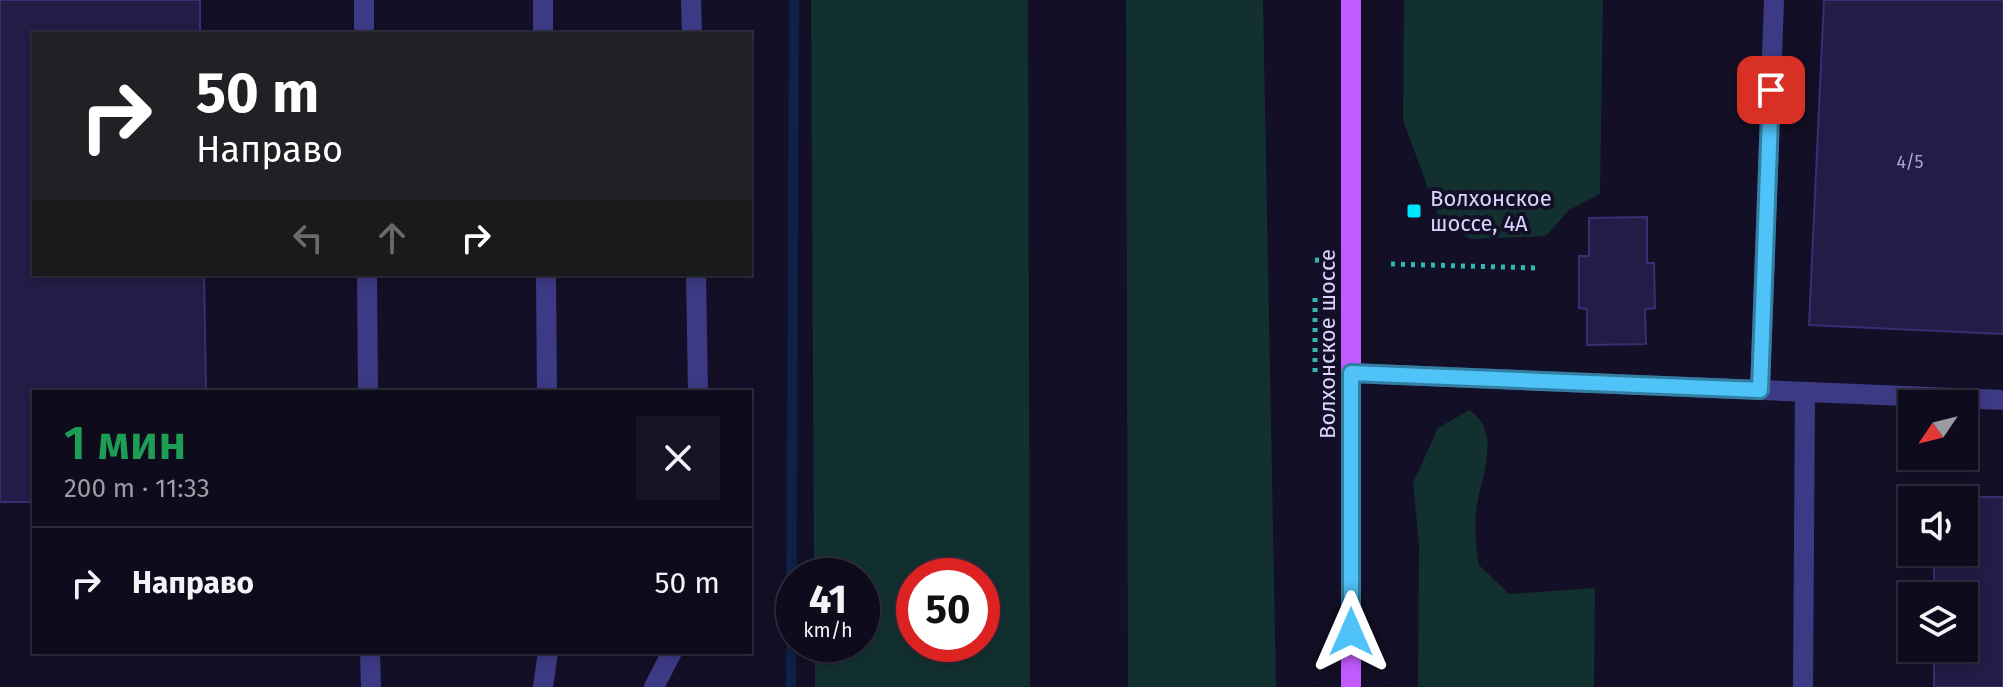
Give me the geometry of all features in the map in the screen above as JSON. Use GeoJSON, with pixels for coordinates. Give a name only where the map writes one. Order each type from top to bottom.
{"type":"FeatureCollection","features":[{"type":"Feature","properties":{"kind":"main road","name":"Волхонское шоссе"},"geometry":{"type":"LineString","coordinates":[[1351,0],[1351,687]]}},
{"type":"Feature","properties":{"kind":"street"},"geometry":{"type":"LineString","coordinates":[[364,0],[364,32]]}},
{"type":"Feature","properties":{"kind":"street"},"geometry":{"type":"LineString","coordinates":[[543,0],[543,32]]}},
{"type":"Feature","properties":{"kind":"street"},"geometry":{"type":"LineString","coordinates":[[691,0],[692,32]]}},
{"type":"Feature","properties":{"kind":"street"},"geometry":{"type":"LineString","coordinates":[[1760,390],[1774,0]]}},
{"type":"Feature","properties":{"kind":"street"},"geometry":{"type":"LineString","coordinates":[[367,276],[368,390]]}},
{"type":"Feature","properties":{"kind":"street"},"geometry":{"type":"LineString","coordinates":[[546,276],[547,390]]}},
{"type":"Feature","properties":{"kind":"street"},"geometry":{"type":"LineString","coordinates":[[696,276],[698,390]]}},
{"type":"Feature","properties":{"kind":"street"},"geometry":{"type":"LineString","coordinates":[[1351,373],[2003,400]]}},
{"type":"Feature","properties":{"kind":"street"},"geometry":{"type":"LineString","coordinates":[[1803,687],[1805,392]]}},
{"type":"Feature","properties":{"kind":"street"},"geometry":{"type":"LineString","coordinates":[[370,654],[371,687]]}},
{"type":"Feature","properties":{"kind":"street"},"geometry":{"type":"LineString","coordinates":[[543,687],[548,654]]}},
{"type":"Feature","properties":{"kind":"street"},"geometry":{"type":"LineString","coordinates":[[654,687],[671,654]]}},
{"type":"Feature","properties":{"kind":"path"},"geometry":{"type":"LineString","coordinates":[[1391,264],[1538,268]]}},
{"type":"Feature","properties":{"kind":"path"},"geometry":{"type":"LineString","coordinates":[[1315,297],[1315,372]]}},
{"type":"Feature","properties":{"kind":"green space"},"geometry":{"type":"Polygon","coordinates":[[[811,0],[1028,0],[1030,687],[815,687],[815,662],[880,662],[880,558],[814,558],[811,0]]]}},
{"type":"Feature","properties":{"kind":"green space"},"geometry":{"type":"Polygon","coordinates":[[[1126,0],[1263,0],[1276,687],[1128,687],[1126,0]]]}},
{"type":"Feature","properties":{"kind":"green space"},"geometry":{"type":"Polygon","coordinates":[[[1404,0],[1603,0],[1600,194],[1569,210],[1546,236],[1471,239],[1440,221],[1403,120],[1404,0]]]}},
{"type":"Feature","properties":{"kind":"green space"},"geometry":{"type":"Polygon","coordinates":[[[1469,410],[1480,420],[1488,444],[1475,520],[1478,564],[1509,594],[1595,588],[1594,687],[1418,687],[1419,544],[1413,483],[1438,428],[1469,410]]]}},
{"type":"Feature","properties":{"kind":"building"},"geometry":{"type":"Polygon","coordinates":[[[0,0],[200,0],[200,32],[32,32],[32,276],[204,276],[206,390],[32,390],[32,502],[0,502],[0,0]]]}},
{"type":"Feature","properties":{"kind":"building"},"geometry":{"type":"Polygon","coordinates":[[[1824,0],[2003,0],[2003,334],[1809,325],[1824,0]]]}},
{"type":"Feature","properties":{"kind":"building"},"geometry":{"type":"Polygon","coordinates":[[[1647,217],[1647,263],[1654,263],[1655,308],[1645,309],[1646,344],[1587,345],[1587,309],[1579,308],[1579,256],[1589,256],[1589,218],[1647,217]]]}},
{"type":"Feature","properties":{"kind":"building"},"geometry":{"type":"Polygon","coordinates":[[[1978,497],[2003,497],[2003,687],[1934,687],[1934,662],[1978,662],[1978,582],[1934,582],[1934,566],[1978,566],[1978,497]]]}},
{"type":"Feature","properties":{"kind":"waterway"},"geometry":{"type":"LineString","coordinates":[[791,687],[794,0]]}},
{"type":"Feature","properties":{"kind":"place","name":"Волхонское шоссе, 4А"},"geometry":{"type":"Point","coordinates":[1414,211]}},
{"type":"Feature","properties":{"kind":"route"},"geometry":{"type":"LineString","coordinates":[[1351,632],[1351,373],[1760,390],[1771,90]]}}]}
